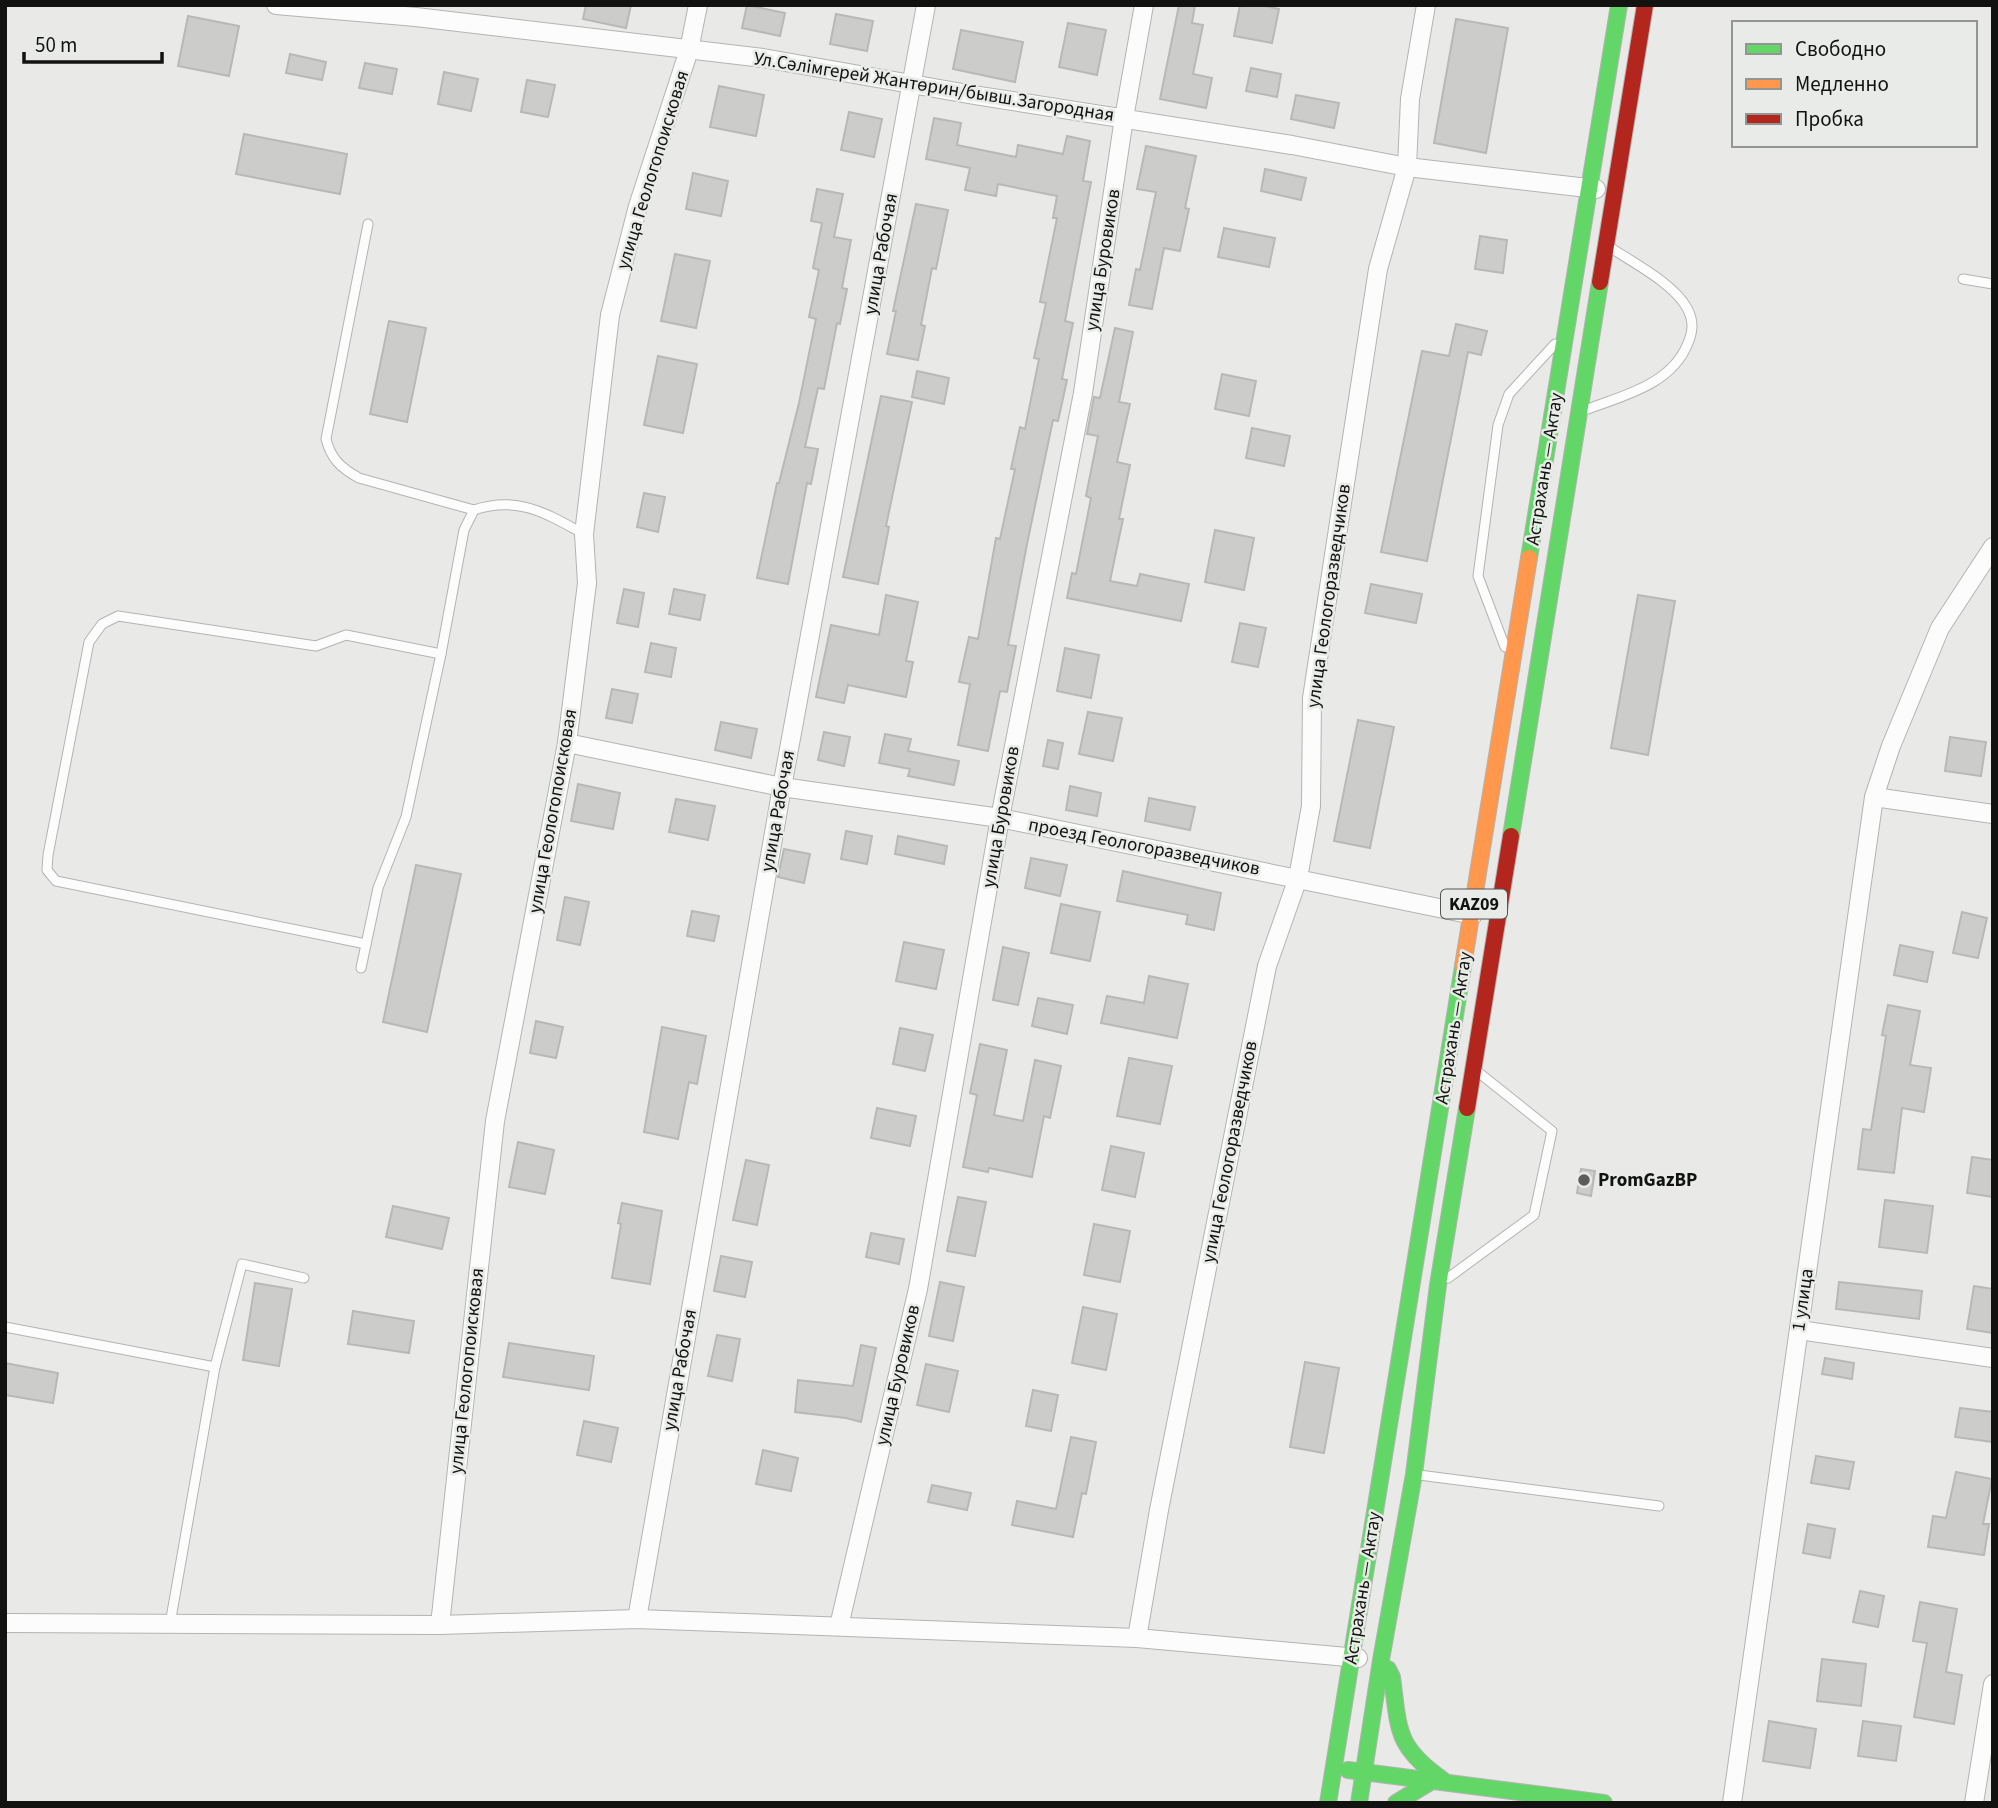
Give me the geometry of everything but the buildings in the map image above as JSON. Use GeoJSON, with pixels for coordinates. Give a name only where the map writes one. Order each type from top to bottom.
{"type":"FeatureCollection","features":[{"type":"Feature","properties":{"kind":"main road","name":"Астрахань — Актау"},"geometry":{"type":"LineString","coordinates":[[1328,1803],[1619,5]]}},
{"type":"Feature","properties":{"kind":"main road","name":"Астрахань — Актау"},"geometry":{"type":"LineString","coordinates":[[1359,1803],[1414,1474],[1438,1285],[1645,5]]}},
{"type":"Feature","properties":{"kind":"main road"},"geometry":{"type":"LineString","coordinates":[[1381,1660],[1392,1677],[1401,1741],[1420,1765],[1439,1780]]}},
{"type":"Feature","properties":{"kind":"main road"},"geometry":{"type":"LineString","coordinates":[[1334,1768],[1604,1803]]}},
{"type":"Feature","properties":{"kind":"main road"},"geometry":{"type":"LineString","coordinates":[[1395,1803],[1439,1780]]}},
{"type":"Feature","properties":{"kind":"street","name":"Ул.Сәлімгерей Жантөрин/бывш.Загородная"},"geometry":{"type":"LineString","coordinates":[[276,5],[417,11],[763,58],[1292,145],[1407,167],[1615,190]]}},
{"type":"Feature","properties":{"kind":"street","name":"улица Геологопоисковая"},"geometry":{"type":"LineString","coordinates":[[440,1625],[495,1121],[567,743],[587,583],[584,534],[610,315],[638,206],[689,50],[698,5]]}},
{"type":"Feature","properties":{"kind":"street","name":"улица Рабочая"},"geometry":{"type":"LineString","coordinates":[[637,1619],[782,787],[926,5]]}},
{"type":"Feature","properties":{"kind":"street","name":"улица Буровиков"},"geometry":{"type":"LineString","coordinates":[[839,1626],[918,1289],[1000,818],[1083,393],[1124,118],[1144,5]]}},
{"type":"Feature","properties":{"kind":"street","name":"улица Геологоразведчиков"},"geometry":{"type":"LineString","coordinates":[[1137,1638],[1161,1496],[1267,966],[1298,878],[1311,806],[1312,698],[1316,670],[1378,269],[1407,167],[1410,99],[1426,5]]}},
{"type":"Feature","properties":{"kind":"street","name":"1 улица"},"geometry":{"type":"LineString","coordinates":[[1732,1803],[1874,797],[1891,746],[1940,628],[1993,547]]}},
{"type":"Feature","properties":{"kind":"street","name":"проезд Геологоразведчиков"},"geometry":{"type":"LineString","coordinates":[[567,743],[782,787],[1000,818],[1473,915]]}},
{"type":"Feature","properties":{"kind":"street"},"geometry":{"type":"LineString","coordinates":[[1874,797],[1993,814]]}},
{"type":"Feature","properties":{"kind":"street"},"geometry":{"type":"LineString","coordinates":[[1799,1330],[1993,1358]]}},
{"type":"Feature","properties":{"kind":"street"},"geometry":{"type":"LineString","coordinates":[[5,1623],[440,1625],[637,1619],[1137,1638],[1381,1660]]}},
{"type":"Feature","properties":{"kind":"street"},"geometry":{"type":"LineString","coordinates":[[1974,1803],[1993,1684]]}},
{"type":"Feature","properties":{"kind":"lane"},"geometry":{"type":"LineString","coordinates":[[368,224],[326,439],[330,454],[343,469],[359,478],[474,510],[492,504],[537,509],[584,534]]}},
{"type":"Feature","properties":{"kind":"lane"},"geometry":{"type":"LineString","coordinates":[[1580,412],[1640,390],[1660,379],[1684,354],[1693,328],[1687,307],[1665,285],[1606,245]]}},
{"type":"Feature","properties":{"kind":"lane"},"geometry":{"type":"LineString","coordinates":[[1963,279],[1993,284]]}},
{"type":"Feature","properties":{"kind":"lane"},"geometry":{"type":"LineString","coordinates":[[1512,668],[1478,576],[1498,425],[1508,394],[1567,331]]}},
{"type":"Feature","properties":{"kind":"lane"},"geometry":{"type":"LineString","coordinates":[[361,968],[378,888],[407,817],[464,530],[474,510]]}},
{"type":"Feature","properties":{"kind":"lane"},"geometry":{"type":"LineString","coordinates":[[366,944],[56,881],[47,870],[48,855],[89,642],[102,624],[118,616],[316,646],[346,635],[441,654]]}},
{"type":"Feature","properties":{"kind":"lane"},"geometry":{"type":"LineString","coordinates":[[1438,1285],[1534,1215],[1552,1131],[1474,1068]]}},
{"type":"Feature","properties":{"kind":"lane"},"geometry":{"type":"LineString","coordinates":[[170,1624],[215,1367],[242,1264],[304,1278]]}},
{"type":"Feature","properties":{"kind":"lane"},"geometry":{"type":"LineString","coordinates":[[5,1326],[215,1367]]}},
{"type":"Feature","properties":{"kind":"lane"},"geometry":{"type":"LineString","coordinates":[[1414,1474],[1659,1506]]}},
{"type":"Feature","properties":{"kind":"traffic: fast"},"geometry":{"type":"LineString","coordinates":[[1529,558],[1619,5]]}},
{"type":"Feature","properties":{"kind":"traffic: fast"},"geometry":{"type":"LineString","coordinates":[[1511,836],[1600,282]]}},
{"type":"Feature","properties":{"kind":"traffic: fast"},"geometry":{"type":"LineString","coordinates":[[1328,1803],[1463,966]]}},
{"type":"Feature","properties":{"kind":"traffic: fast"},"geometry":{"type":"LineString","coordinates":[[1359,1803],[1414,1474],[1438,1285],[1467,1108]]}},
{"type":"Feature","properties":{"kind":"traffic: fast"},"geometry":{"type":"LineString","coordinates":[[1388,1669],[1392,1677],[1402,1736],[1416,1758],[1443,1780]]}},
{"type":"Feature","properties":{"kind":"traffic: fast"},"geometry":{"type":"LineString","coordinates":[[1348,1770],[1604,1803]]}},
{"type":"Feature","properties":{"kind":"traffic: fast"},"geometry":{"type":"LineString","coordinates":[[1396,1803],[1435,1779]]}},
{"type":"Feature","properties":{"kind":"traffic: slow"},"geometry":{"type":"LineString","coordinates":[[1463,966],[1529,558]]}},
{"type":"Feature","properties":{"kind":"traffic: jam"},"geometry":{"type":"LineString","coordinates":[[1600,282],[1645,5]]}},
{"type":"Feature","properties":{"kind":"traffic: jam"},"geometry":{"type":"LineString","coordinates":[[1467,1108],[1511,836]]}},
{"type":"Feature","properties":{"kind":"place","name":"PromGazBP"},"geometry":{"type":"Point","coordinates":[1584,1180]}}]}
